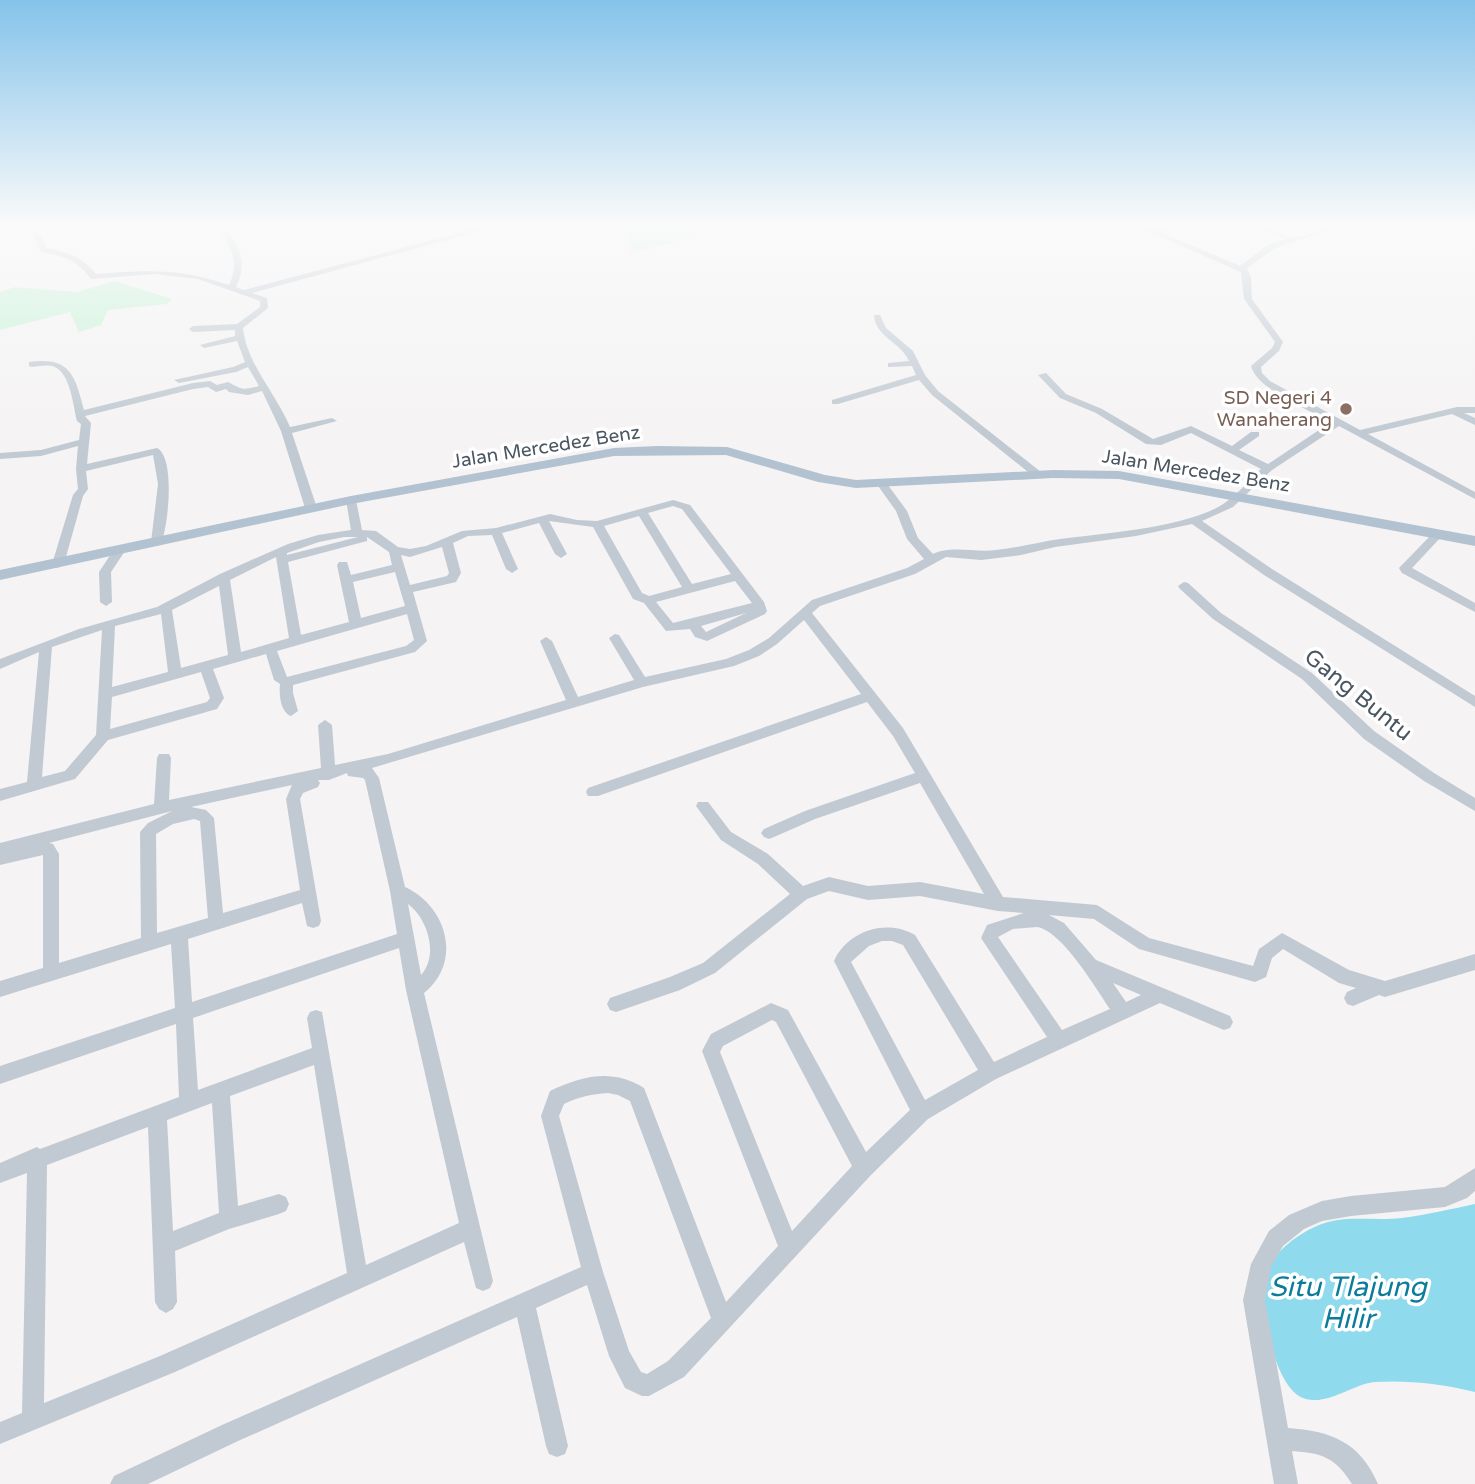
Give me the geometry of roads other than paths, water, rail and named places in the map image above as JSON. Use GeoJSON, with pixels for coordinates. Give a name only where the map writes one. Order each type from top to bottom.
{"type":"FeatureCollection","features":[{"type":"Feature","properties":{"kind":"main road","name":"Jalan Mercedez Benz"},"geometry":{"type":"LineString","coordinates":[[0,575],[351,500],[523,467],[645,450],[733,452],[823,479],[856,484],[1037,474],[1088,473],[1126,476],[1475,541]]}},
{"type":"Feature","properties":{"kind":"street"},"geometry":{"type":"LineString","coordinates":[[204,345],[239,333],[265,306],[263,299],[249,293]]}},
{"type":"Feature","properties":{"kind":"street"},"geometry":{"type":"LineString","coordinates":[[1246,293],[1279,344],[1256,366],[1258,374],[1273,387],[1475,496]]}},
{"type":"Feature","properties":{"kind":"street"},"geometry":{"type":"LineString","coordinates":[[877,317],[882,329],[906,349],[921,376],[943,400],[1037,474]]}},
{"type":"Feature","properties":{"kind":"street"},"geometry":{"type":"LineString","coordinates":[[193,329],[239,333]]}},
{"type":"Feature","properties":{"kind":"street"},"geometry":{"type":"LineString","coordinates":[[239,333],[264,388],[276,406],[311,508]]}},
{"type":"Feature","properties":{"kind":"street"},"geometry":{"type":"LineString","coordinates":[[184,389],[178,381],[236,369],[251,362]]}},
{"type":"Feature","properties":{"kind":"street"},"geometry":{"type":"LineString","coordinates":[[32,364],[55,363],[62,369],[73,387],[82,421],[86,423],[82,442],[83,489],[78,495],[58,564]]}},
{"type":"Feature","properties":{"kind":"street"},"geometry":{"type":"LineString","coordinates":[[891,365],[914,363]]}},
{"type":"Feature","properties":{"kind":"street"},"geometry":{"type":"LineString","coordinates":[[1043,375],[1063,396],[1098,411],[1150,442],[1157,443],[1189,429],[1268,468]]}},
{"type":"Feature","properties":{"kind":"street"},"geometry":{"type":"LineString","coordinates":[[835,402],[921,376]]}},
{"type":"Feature","properties":{"kind":"street"},"geometry":{"type":"LineString","coordinates":[[80,414],[233,378]]}},
{"type":"Feature","properties":{"kind":"street"},"geometry":{"type":"LineString","coordinates":[[210,384],[216,389],[228,385],[232,390],[242,392],[264,388]]}},
{"type":"Feature","properties":{"kind":"street"},"geometry":{"type":"LineString","coordinates":[[1358,433],[1453,411],[1475,410]]}},
{"type":"Feature","properties":{"kind":"street"},"geometry":{"type":"LineString","coordinates":[[1453,411],[1475,422]]}},
{"type":"Feature","properties":{"kind":"street"},"geometry":{"type":"LineString","coordinates":[[286,431],[332,421]]}},
{"type":"Feature","properties":{"kind":"street"},"geometry":{"type":"LineString","coordinates":[[0,849],[161,808],[329,774],[388,759],[642,682],[742,658],[773,640],[804,612],[826,598],[886,581],[948,552],[981,556],[1021,551],[1055,543],[1136,533],[1194,520],[1221,510],[1241,496],[1268,468],[1338,422]]}},
{"type":"Feature","properties":{"kind":"street"},"geometry":{"type":"LineString","coordinates":[[1231,450],[1255,434]]}},
{"type":"Feature","properties":{"kind":"street"},"geometry":{"type":"LineString","coordinates":[[0,456],[41,453],[82,442]]}},
{"type":"Feature","properties":{"kind":"street"},"geometry":{"type":"LineString","coordinates":[[81,469],[158,452],[163,493],[157,542]]}},
{"type":"Feature","properties":{"kind":"street"},"geometry":{"type":"LineString","coordinates":[[881,483],[901,512],[913,539],[932,560]]}},
{"type":"Feature","properties":{"kind":"street"},"geometry":{"type":"LineString","coordinates":[[351,500],[356,533]]}},
{"type":"Feature","properties":{"kind":"street"},"geometry":{"type":"LineString","coordinates":[[394,550],[420,552],[466,533],[496,531],[556,517],[572,522],[597,524],[673,503],[686,507],[760,605],[674,629],[667,626],[648,600],[637,596],[597,524]]}},
{"type":"Feature","properties":{"kind":"street"},"geometry":{"type":"LineString","coordinates":[[642,512],[689,589]]}},
{"type":"Feature","properties":{"kind":"street"},"geometry":{"type":"LineString","coordinates":[[543,520],[561,554]]}},
{"type":"Feature","properties":{"kind":"street"},"geometry":{"type":"LineString","coordinates":[[1194,520],[1268,572],[1475,702]]}},
{"type":"Feature","properties":{"kind":"street"},"geometry":{"type":"LineString","coordinates":[[496,531],[512,569]]}},
{"type":"Feature","properties":{"kind":"street"},"geometry":{"type":"LineString","coordinates":[[270,648],[281,680],[287,682],[414,648],[421,640],[394,550],[378,535],[356,533],[307,541],[282,556]]}},
{"type":"Feature","properties":{"kind":"street"},"geometry":{"type":"LineString","coordinates":[[1438,534],[1405,568],[1475,608]]}},
{"type":"Feature","properties":{"kind":"street"},"geometry":{"type":"LineString","coordinates":[[0,664],[109,624],[166,608],[224,577],[282,556],[378,535]]}},
{"type":"Feature","properties":{"kind":"street"},"geometry":{"type":"LineString","coordinates":[[405,590],[453,579],[455,573],[447,543]]}},
{"type":"Feature","properties":{"kind":"street"},"geometry":{"type":"LineString","coordinates":[[106,602],[105,572],[119,551]]}},
{"type":"Feature","properties":{"kind":"street"},"geometry":{"type":"LineString","coordinates":[[282,556],[296,641]]}},
{"type":"Feature","properties":{"kind":"street"},"geometry":{"type":"LineString","coordinates":[[342,565],[356,624]]}},
{"type":"Feature","properties":{"kind":"street"},"geometry":{"type":"LineString","coordinates":[[346,580],[398,567]]}},
{"type":"Feature","properties":{"kind":"street"},"geometry":{"type":"LineString","coordinates":[[648,600],[738,576]]}},
{"type":"Feature","properties":{"kind":"street"},"geometry":{"type":"LineString","coordinates":[[224,577],[235,658]]}},
{"type":"Feature","properties":{"kind":"street","name":"Gang Buntu"},"geometry":{"type":"LineString","coordinates":[[1184,586],[1217,616],[1307,676],[1369,735],[1475,805]]}},
{"type":"Feature","properties":{"kind":"street"},"geometry":{"type":"LineString","coordinates":[[166,608],[174,675]]}},
{"type":"Feature","properties":{"kind":"street"},"geometry":{"type":"LineString","coordinates":[[106,694],[410,609]]}},
{"type":"Feature","properties":{"kind":"street"},"geometry":{"type":"LineString","coordinates":[[804,612],[898,732],[998,904]]}},
{"type":"Feature","properties":{"kind":"street"},"geometry":{"type":"LineString","coordinates":[[103,736],[109,624]]}},
{"type":"Feature","properties":{"kind":"street"},"geometry":{"type":"LineString","coordinates":[[615,638],[642,682]]}},
{"type":"Feature","properties":{"kind":"street"},"geometry":{"type":"LineString","coordinates":[[546,641],[574,703]]}},
{"type":"Feature","properties":{"kind":"street"},"geometry":{"type":"LineString","coordinates":[[34,785],[46,646]]}},
{"type":"Feature","properties":{"kind":"street"},"geometry":{"type":"LineString","coordinates":[[0,795],[70,775],[103,736],[212,706],[217,698],[206,666]]}},
{"type":"Feature","properties":{"kind":"street"},"geometry":{"type":"LineString","coordinates":[[287,682],[286,693],[291,711]]}},
{"type":"Feature","properties":{"kind":"street"},"geometry":{"type":"LineString","coordinates":[[593,792],[869,696]]}},
{"type":"Feature","properties":{"kind":"street"},"geometry":{"type":"LineString","coordinates":[[326,725],[329,774]]}},
{"type":"Feature","properties":{"kind":"street"},"geometry":{"type":"LineString","coordinates":[[161,808],[164,758]]}},
{"type":"Feature","properties":{"kind":"street"},"geometry":{"type":"LineString","coordinates":[[313,921],[307,895],[294,793],[325,778],[352,772],[367,772],[372,778],[398,891],[404,939],[415,990],[483,1281]]}},
{"type":"Feature","properties":{"kind":"street"},"geometry":{"type":"LineString","coordinates":[[769,833],[819,812],[924,776]]}},
{"type":"Feature","properties":{"kind":"street"},"geometry":{"type":"LineString","coordinates":[[703,806],[726,836],[763,859],[801,894]]}},
{"type":"Feature","properties":{"kind":"street"},"geometry":{"type":"LineString","coordinates":[[149,942],[148,832],[163,821],[197,813],[207,818],[216,922]]}},
{"type":"Feature","properties":{"kind":"street"},"geometry":{"type":"LineString","coordinates":[[0,859],[39,849],[48,849],[51,854],[51,973]]}},
{"type":"Feature","properties":{"kind":"street"},"geometry":{"type":"LineString","coordinates":[[616,1004],[705,970],[801,894],[829,884],[868,893],[934,891],[998,904],[1097,912],[1145,944],[1255,974],[1260,972],[1265,954],[1282,940],[1345,977],[1376,988],[1394,988],[1475,962]]}},
{"type":"Feature","properties":{"kind":"street"},"geometry":{"type":"LineString","coordinates":[[398,891],[423,907],[438,951],[438,963],[430,978],[415,990]]}},
{"type":"Feature","properties":{"kind":"street"},"geometry":{"type":"LineString","coordinates":[[0,989],[307,895]]}},
{"type":"Feature","properties":{"kind":"street"},"geometry":{"type":"LineString","coordinates":[[1059,1040],[989,937],[990,933],[1009,922],[1050,922],[1090,966],[1124,1012]]}},
{"type":"Feature","properties":{"kind":"street"},"geometry":{"type":"LineString","coordinates":[[921,1112],[842,961],[862,942],[891,931],[901,933],[909,940],[990,1073]]}},
{"type":"Feature","properties":{"kind":"street"},"geometry":{"type":"LineString","coordinates":[[179,933],[189,1102]]}},
{"type":"Feature","properties":{"kind":"street"},"geometry":{"type":"LineString","coordinates":[[0,1075],[404,939]]}},
{"type":"Feature","properties":{"kind":"street"},"geometry":{"type":"LineString","coordinates":[[1090,966],[1224,1022]]}},
{"type":"Feature","properties":{"kind":"street"},"geometry":{"type":"LineString","coordinates":[[1353,998],[1376,988]]}},
{"type":"Feature","properties":{"kind":"street"},"geometry":{"type":"LineString","coordinates":[[723,1321],[637,1095],[617,1083],[568,1093],[557,1098],[550,1116],[593,1272],[628,1374],[642,1385],[662,1379],[723,1321],[864,1168],[921,1112],[990,1073],[1158,996]]}},
{"type":"Feature","properties":{"kind":"street"},"geometry":{"type":"LineString","coordinates":[[789,1249],[711,1052],[717,1040],[771,1011],[782,1016],[864,1168]]}},
{"type":"Feature","properties":{"kind":"street"},"geometry":{"type":"LineString","coordinates":[[316,1018],[358,1279]]}},
{"type":"Feature","properties":{"kind":"street"},"geometry":{"type":"LineString","coordinates":[[0,1173],[37,1157],[157,1116],[322,1054]]}},
{"type":"Feature","properties":{"kind":"street"},"geometry":{"type":"LineString","coordinates":[[220,1091],[229,1219]]}},
{"type":"Feature","properties":{"kind":"street"},"geometry":{"type":"LineString","coordinates":[[157,1116],[158,1168],[166,1244],[166,1302]]}},
{"type":"Feature","properties":{"kind":"street"},"geometry":{"type":"LineString","coordinates":[[33,1422],[37,1157]]}},
{"type":"Feature","properties":{"kind":"street"},"geometry":{"type":"LineString","coordinates":[[1286,1484],[1280,1439],[1256,1325],[1255,1278],[1267,1249],[1276,1236],[1289,1225],[1322,1209],[1445,1196],[1461,1191],[1475,1178]]}},
{"type":"Feature","properties":{"kind":"street"},"geometry":{"type":"LineString","coordinates":[[166,1244],[229,1219],[279,1204]]}},
{"type":"Feature","properties":{"kind":"street"},"geometry":{"type":"LineString","coordinates":[[0,1433],[33,1422],[470,1229]]}},
{"type":"Feature","properties":{"kind":"street"},"geometry":{"type":"LineString","coordinates":[[122,1484],[230,1433],[593,1272]]}},
{"type":"Feature","properties":{"kind":"street"},"geometry":{"type":"LineString","coordinates":[[524,1301],[557,1446]]}},
{"type":"Feature","properties":{"kind":"street"},"geometry":{"type":"LineString","coordinates":[[1280,1439],[1319,1441],[1343,1452],[1366,1484]]}},
{"type":"Feature","properties":{"kind":"water","name":"Situ Tlajung Hilir"},"geometry":{"type":"Polygon","coordinates":[[[1475,1204],[1475,1392],[1425,1383],[1375,1382],[1321,1400],[1303,1398],[1296,1394],[1285,1380],[1276,1361],[1265,1311],[1267,1271],[1284,1247],[1301,1234],[1328,1222],[1402,1218],[1475,1204]]]}},
{"type":"Feature","properties":{"kind":"place","name":"SD Negeri 4 Wanaherang"},"geometry":{"type":"Point","coordinates":[1346,409]}}]}
